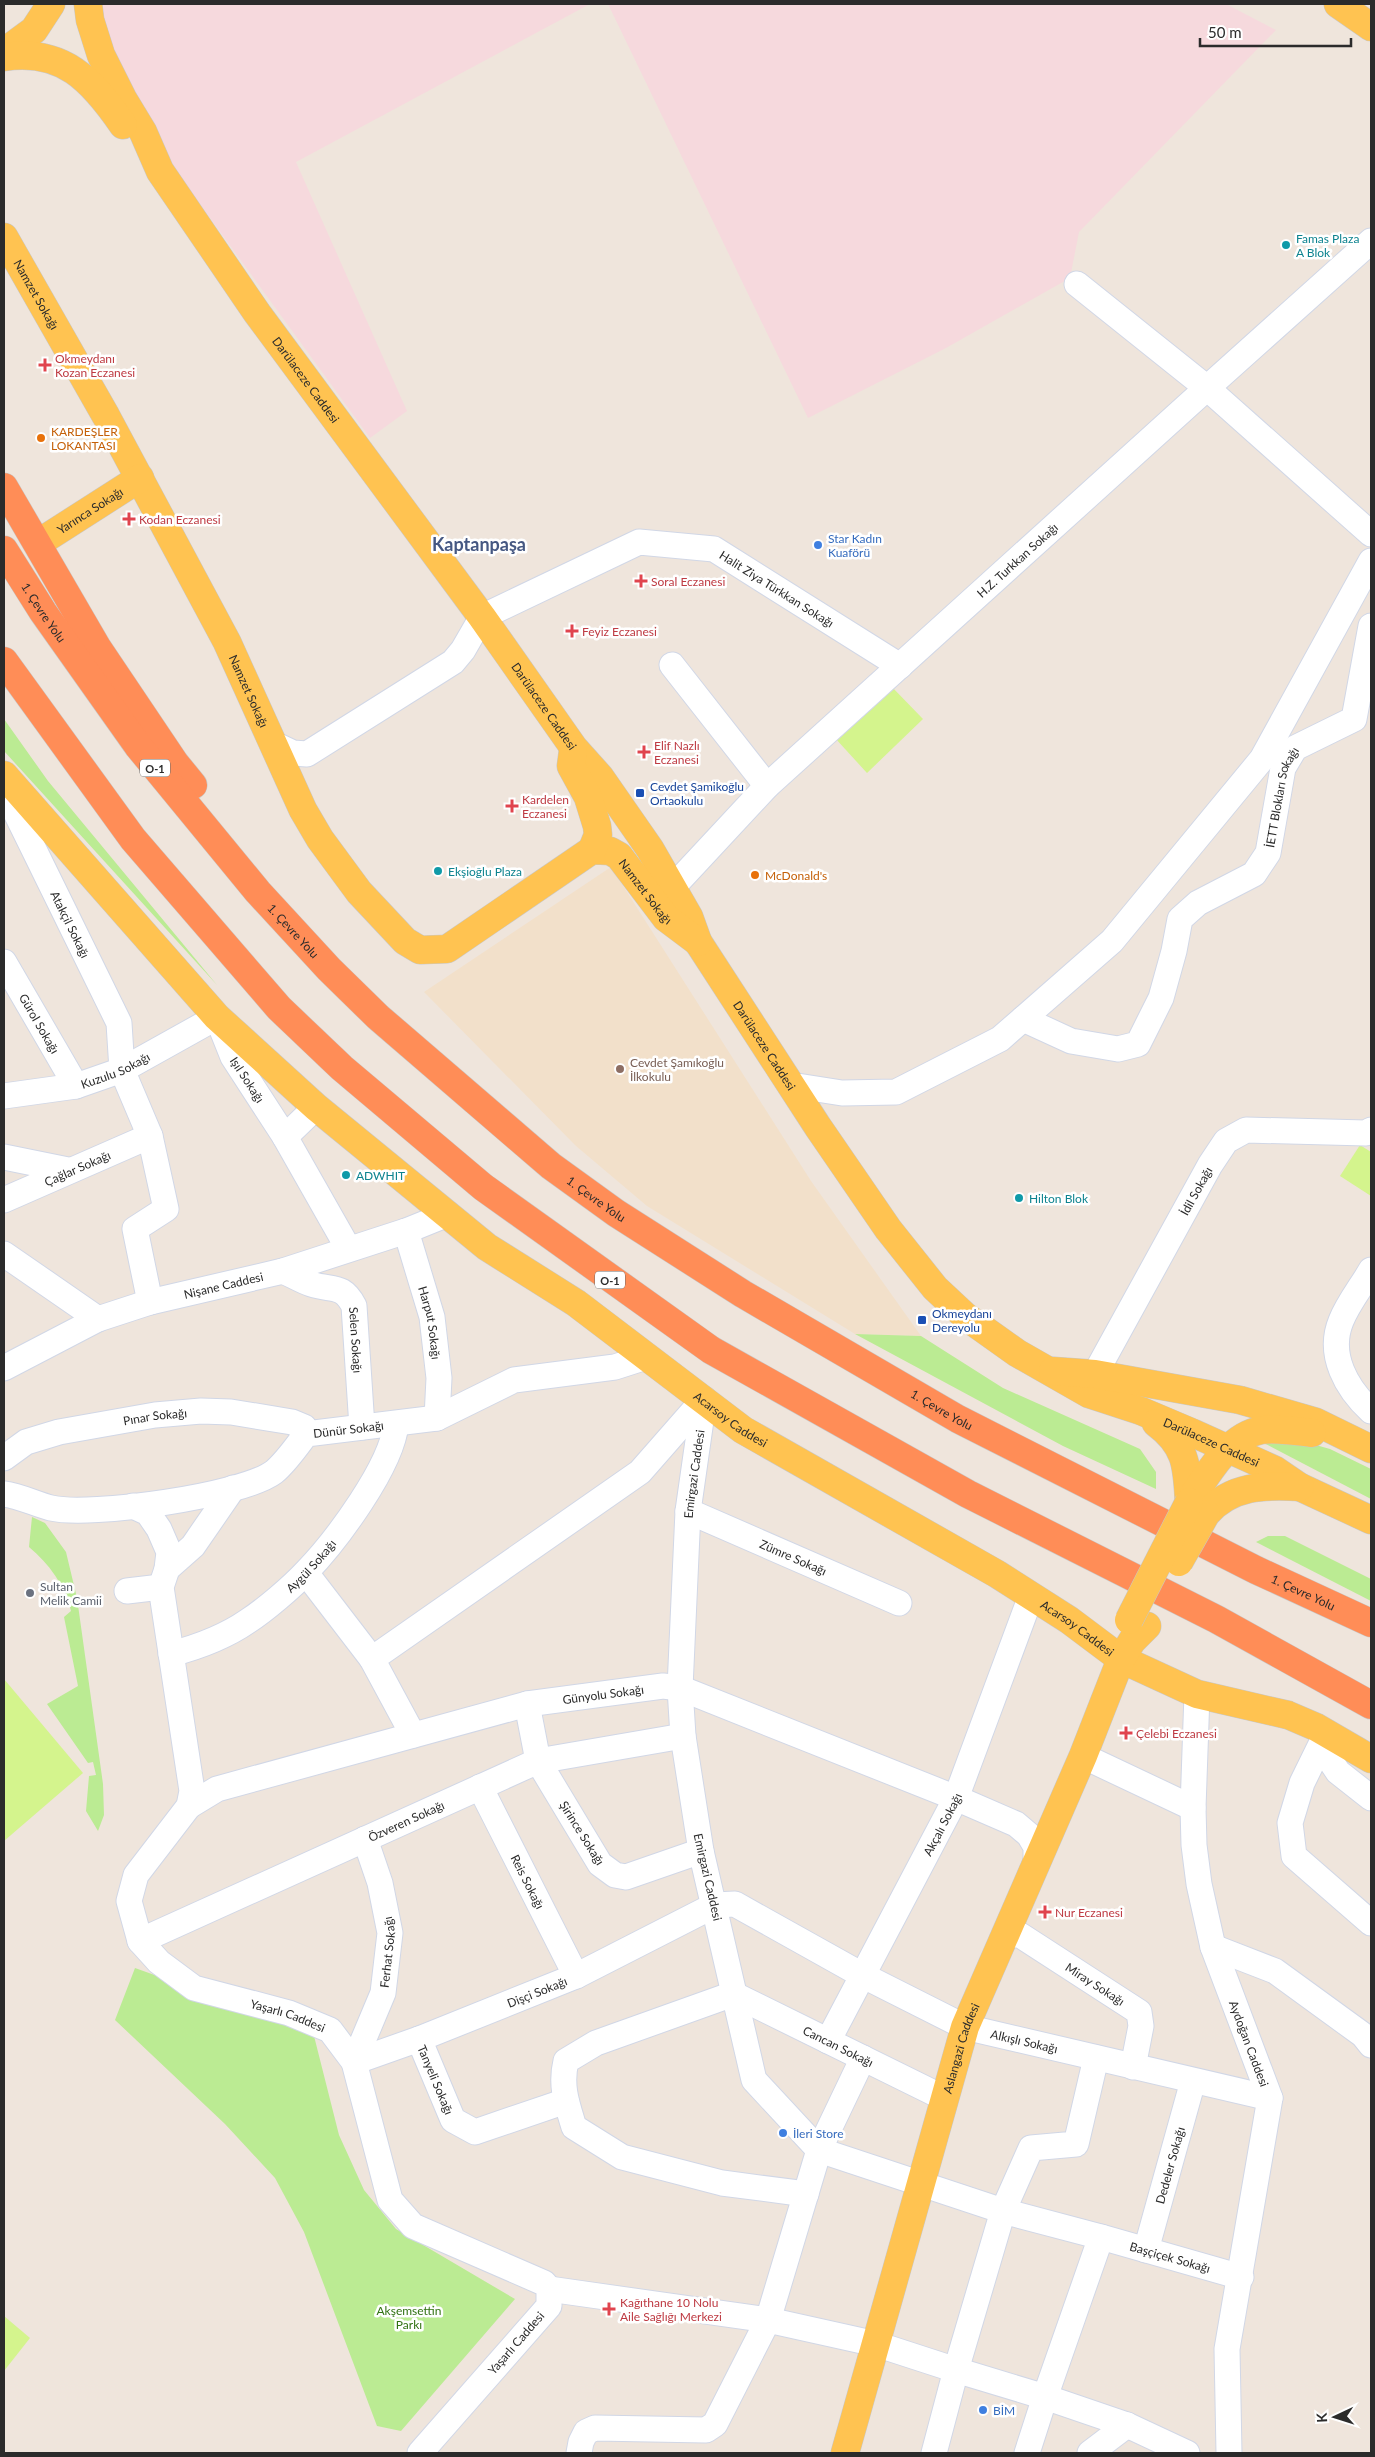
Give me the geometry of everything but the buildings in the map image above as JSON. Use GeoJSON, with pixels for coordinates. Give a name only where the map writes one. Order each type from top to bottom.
{"type":"FeatureCollection","features":[{"type":"Feature","properties":{"kind":"highway"},"geometry":{"type":"LineString","coordinates":[[4,488],[97,647],[154,732],[175,762],[247,851],[329,969]]}},
{"type":"Feature","properties":{"kind":"highway","name":"1. Çevre Yolu"},"geometry":{"type":"LineString","coordinates":[[4,550],[43,612],[138,746],[258,892],[329,969],[378,1017],[551,1166],[616,1213],[743,1294],[958,1419],[1256,1570],[1371,1623]]}},
{"type":"Feature","properties":{"kind":"highway","name":"O-1"},"geometry":{"type":"LineString","coordinates":[[4,661],[133,839],[279,1008],[342,1068],[483,1187],[651,1308],[734,1363],[976,1499],[1216,1619],[1371,1705]]}},
{"type":"Feature","properties":{"kind":"main road"},"geometry":{"type":"LineString","coordinates":[[4,52],[34,30],[51,4]]}},
{"type":"Feature","properties":{"kind":"main road","name":"Darülaceze Caddesi"},"geometry":{"type":"LineString","coordinates":[[88,4],[90,20],[101,54],[123,99],[143,132],[160,171],[257,313],[482,617],[574,748],[600,777],[650,849],[689,917],[698,942],[888,1229],[935,1288],[995,1339],[1049,1371],[1092,1384],[1240,1400],[1316,1422],[1371,1450]]}},
{"type":"Feature","properties":{"kind":"main road"},"geometry":{"type":"LineString","coordinates":[[1338,4],[1371,27]]}},
{"type":"Feature","properties":{"kind":"main road"},"geometry":{"type":"LineString","coordinates":[[4,57],[29,55],[48,58],[66,64],[108,103],[135,145],[160,171]]}},
{"type":"Feature","properties":{"kind":"main road","name":"Namzet Sokağı"},"geometry":{"type":"LineString","coordinates":[[4,237],[140,478],[226,642],[303,810],[320,839],[359,892],[405,941],[420,950],[447,949],[592,850],[610,851],[619,856],[666,918],[698,942]]}},
{"type":"Feature","properties":{"kind":"main road","name":"Yarınca Sokağı"},"geometry":{"type":"LineString","coordinates":[[40,542],[140,478]]}},
{"type":"Feature","properties":{"kind":"main road"},"geometry":{"type":"LineString","coordinates":[[574,748],[571,766],[588,797],[597,826],[598,835],[592,850]]}},
{"type":"Feature","properties":{"kind":"main road","name":"Acarsoy Caddesi"},"geometry":{"type":"LineString","coordinates":[[4,775],[217,1017],[316,1107],[487,1247],[576,1303],[743,1430],[997,1574],[1033,1590],[1103,1644],[1132,1636]]}},
{"type":"Feature","properties":{"kind":"main road","name":"Darülaceze Caddesi"},"geometry":{"type":"LineString","coordinates":[[1092,1384],[1141,1411],[1275,1470],[1300,1487],[1371,1520]]}},
{"type":"Feature","properties":{"kind":"main road"},"geometry":{"type":"LineString","coordinates":[[1141,1411],[1167,1431],[1182,1452],[1198,1508]]}},
{"type":"Feature","properties":{"kind":"main road"},"geometry":{"type":"LineString","coordinates":[[1198,1508],[1213,1467],[1228,1450],[1246,1435],[1260,1431],[1293,1430],[1346,1438]]}},
{"type":"Feature","properties":{"kind":"main road"},"geometry":{"type":"LineString","coordinates":[[1198,1508],[1242,1490],[1271,1486],[1300,1487]]}},
{"type":"Feature","properties":{"kind":"main road","name":"Aslangazi Caddesi"},"geometry":{"type":"LineString","coordinates":[[845,2453],[965,2028],[1036,1859],[1083,1756],[1132,1636],[1198,1508]]}},
{"type":"Feature","properties":{"kind":"main road","name":"Acarsoy Caddesi"},"geometry":{"type":"LineString","coordinates":[[1132,1636],[1182,1689],[1288,1715],[1330,1728],[1371,1746]]}},
{"type":"Feature","properties":{"kind":"main road","name":"Acarsoy Caddesi"},"geometry":{"type":"LineString","coordinates":[[1132,1636],[1180,1674],[1205,1683],[1295,1702],[1371,1759]]}},
{"type":"Feature","properties":{"kind":"street","name":"H.Z. Turkkan Sokağı"},"geometry":{"type":"LineString","coordinates":[[673,887],[767,786],[1371,241]]}},
{"type":"Feature","properties":{"kind":"street"},"geometry":{"type":"LineString","coordinates":[[1077,284],[1208,388],[1371,534]]}},
{"type":"Feature","properties":{"kind":"street","name":"Halit Ziya Türkkan Sokağı"},"geometry":{"type":"LineString","coordinates":[[482,617],[639,542],[714,549],[900,666]]}},
{"type":"Feature","properties":{"kind":"street"},"geometry":{"type":"LineString","coordinates":[[791,1085],[842,1093],[896,1092],[1000,1040],[1112,941],[1262,759],[1370,565]]}},
{"type":"Feature","properties":{"kind":"street"},"geometry":{"type":"LineString","coordinates":[[274,744],[293,753],[307,754],[334,738],[453,662],[463,650],[482,617]]}},
{"type":"Feature","properties":{"kind":"street","name":"İETT Blokları Sokağı"},"geometry":{"type":"LineString","coordinates":[[1023,1019],[1071,1041],[1118,1049],[1138,1044],[1161,998],[1174,951],[1180,919],[1198,903],[1254,874],[1268,853],[1283,768],[1291,755],[1296,748],[1354,720],[1371,626]]}},
{"type":"Feature","properties":{"kind":"street"},"geometry":{"type":"LineString","coordinates":[[672,665],[767,786]]}},
{"type":"Feature","properties":{"kind":"street","name":"Atakçil Sokağı"},"geometry":{"type":"LineString","coordinates":[[4,780],[16,812],[119,1023],[122,1070],[150,1136],[166,1208],[135,1229],[150,1302]]}},
{"type":"Feature","properties":{"kind":"street","name":"Gürol Sokağı"},"geometry":{"type":"LineString","coordinates":[[4,962],[76,1086]]}},
{"type":"Feature","properties":{"kind":"street","name":"Kuzulu Sokağı"},"geometry":{"type":"LineString","coordinates":[[4,1096],[76,1086],[122,1070],[217,1017]]}},
{"type":"Feature","properties":{"kind":"street","name":"Işıl Sokağı"},"geometry":{"type":"LineString","coordinates":[[217,1017],[233,1057],[285,1137],[348,1248]]}},
{"type":"Feature","properties":{"kind":"street"},"geometry":{"type":"LineString","coordinates":[[285,1137],[316,1107]]}},
{"type":"Feature","properties":{"kind":"street","name":"İdil Sokağı"},"geometry":{"type":"LineString","coordinates":[[1092,1384],[1210,1165],[1226,1141],[1246,1130],[1366,1133],[1371,1130]]}},
{"type":"Feature","properties":{"kind":"street","name":"Çağlar Sokağı"},"geometry":{"type":"LineString","coordinates":[[4,1200],[68,1170],[150,1136]]}},
{"type":"Feature","properties":{"kind":"street"},"geometry":{"type":"LineString","coordinates":[[4,1157],[68,1170]]}},
{"type":"Feature","properties":{"kind":"street","name":"Nişane Caddesi"},"geometry":{"type":"LineString","coordinates":[[4,1368],[98,1319],[150,1302],[283,1271],[348,1248],[406,1231],[448,1214]]}},
{"type":"Feature","properties":{"kind":"street","name":"Harput Sokağı"},"geometry":{"type":"LineString","coordinates":[[406,1231],[432,1317],[440,1378],[437,1418]]}},
{"type":"Feature","properties":{"kind":"street"},"geometry":{"type":"LineString","coordinates":[[4,1254],[98,1319]]}},
{"type":"Feature","properties":{"kind":"street"},"geometry":{"type":"LineString","coordinates":[[1371,1270],[1340,1321],[1336,1347],[1342,1374],[1348,1386],[1371,1411]]}},
{"type":"Feature","properties":{"kind":"street","name":"Selen Sokağı"},"geometry":{"type":"LineString","coordinates":[[283,1271],[313,1285],[334,1287],[348,1294],[354,1306],[362,1427]]}},
{"type":"Feature","properties":{"kind":"street","name":"Dünür Sokağı"},"geometry":{"type":"LineString","coordinates":[[4,1494],[17,1496],[52,1508],[81,1510],[196,1498],[245,1486],[274,1472],[306,1434],[437,1418],[514,1380],[615,1367],[646,1357]]}},
{"type":"Feature","properties":{"kind":"street"},"geometry":{"type":"LineString","coordinates":[[372,1658],[640,1472],[704,1399]]}},
{"type":"Feature","properties":{"kind":"street","name":"Emirgazi Caddesi"},"geometry":{"type":"LineString","coordinates":[[704,1399],[688,1512],[680,1688],[683,1736],[700,1851],[715,1905],[733,1994],[754,2080],[819,2150]]}},
{"type":"Feature","properties":{"kind":"street","name":"Pınar Sokağı"},"geometry":{"type":"LineString","coordinates":[[4,1458],[26,1442],[58,1432],[155,1415],[201,1411],[231,1412],[292,1422],[304,1427],[306,1434]]}},
{"type":"Feature","properties":{"kind":"street","name":"Aygül Sokağı"},"geometry":{"type":"LineString","coordinates":[[171,1654],[201,1646],[248,1621],[306,1573],[347,1521],[370,1484],[391,1448],[396,1424]]}},
{"type":"Feature","properties":{"kind":"street"},"geometry":{"type":"LineString","coordinates":[[127,1591],[164,1578],[193,1546],[233,1488]]}},
{"type":"Feature","properties":{"kind":"street"},"geometry":{"type":"LineString","coordinates":[[133,1506],[148,1513],[159,1529],[169,1552],[164,1578],[171,1654],[192,1791],[189,1806]]}},
{"type":"Feature","properties":{"kind":"street","name":"Zümre Sokağı"},"geometry":{"type":"LineString","coordinates":[[688,1512],[899,1604]]}},
{"type":"Feature","properties":{"kind":"street"},"geometry":{"type":"LineString","coordinates":[[306,1573],[372,1658],[413,1734]]}},
{"type":"Feature","properties":{"kind":"street","name":"Akçalı Sokağı"},"geometry":{"type":"LineString","coordinates":[[828,2041],[956,1798],[1033,1590]]}},
{"type":"Feature","properties":{"kind":"street","name":"Günyolu Sokağı"},"geometry":{"type":"LineString","coordinates":[[189,1806],[218,1789],[527,1704],[663,1686],[680,1688],[956,1798],[1016,1824],[1029,1835],[1036,1848],[1036,1859]]}},
{"type":"Feature","properties":{"kind":"street","name":"Aydoğan Caddesi"},"geometry":{"type":"LineString","coordinates":[[1197,1694],[1193,1808],[1194,1844],[1199,1884],[1213,1947],[1270,2098],[1241,2277],[1227,2348],[1229,2453]]}},
{"type":"Feature","properties":{"kind":"street","name":"Şirince Sokağı"},"geometry":{"type":"LineString","coordinates":[[527,1704],[538,1760],[600,1864],[615,1875],[626,1877],[700,1851]]}},
{"type":"Feature","properties":{"kind":"street"},"geometry":{"type":"LineString","coordinates":[[1330,1728],[1330,1760],[1338,1772],[1371,1798]]}},
{"type":"Feature","properties":{"kind":"street"},"geometry":{"type":"LineString","coordinates":[[1330,1728],[1302,1783],[1290,1823],[1294,1856],[1371,1923]]}},
{"type":"Feature","properties":{"kind":"street","name":"Özveren Sokağı"},"geometry":{"type":"LineString","coordinates":[[140,1940],[538,1760],[683,1736]]}},
{"type":"Feature","properties":{"kind":"street"},"geometry":{"type":"LineString","coordinates":[[1083,1756],[1193,1808]]}},
{"type":"Feature","properties":{"kind":"street","name":"Reis Sokağı"},"geometry":{"type":"LineString","coordinates":[[480,1787],[576,1976]]}},
{"type":"Feature","properties":{"kind":"street","name":"Yaşarlı Caddesi"},"geometry":{"type":"LineString","coordinates":[[189,1806],[136,1874],[129,1901],[140,1940],[159,1962],[194,1988],[290,2013],[330,2030],[354,2062],[390,2200],[413,2226],[544,2283],[549,2289],[549,2306],[420,2453]]}},
{"type":"Feature","properties":{"kind":"street","name":"Ferhat Sokağı"},"geometry":{"type":"LineString","coordinates":[[354,2062],[383,1993],[390,1933],[380,1883],[365,1839]]}},
{"type":"Feature","properties":{"kind":"street","name":"Alkışlı Sokağı"},"geometry":{"type":"LineString","coordinates":[[715,1905],[735,1904],[862,1975],[965,2028],[1270,2098]]}},
{"type":"Feature","properties":{"kind":"street","name":"Dişçi Sokağı"},"geometry":{"type":"LineString","coordinates":[[354,2062],[419,2039],[576,1976],[715,1905]]}},
{"type":"Feature","properties":{"kind":"street","name":"Miray Sokağı"},"geometry":{"type":"LineString","coordinates":[[1002,1940],[1011,1935],[1020,1935],[1139,2012],[1141,2026],[1133,2066]]}},
{"type":"Feature","properties":{"kind":"street"},"geometry":{"type":"LineString","coordinates":[[1213,1947],[1275,1972],[1363,2035],[1371,2045]]}},
{"type":"Feature","properties":{"kind":"street"},"geometry":{"type":"LineString","coordinates":[[733,1994],[596,2042],[566,2062],[562,2077],[566,2101],[574,2127],[622,2157],[722,2183],[806,2194]]}},
{"type":"Feature","properties":{"kind":"street","name":"Cancan Sokağı"},"geometry":{"type":"LineString","coordinates":[[733,1994],[944,2098]]}},
{"type":"Feature","properties":{"kind":"street","name":"Tanyeli Sokağı"},"geometry":{"type":"LineString","coordinates":[[419,2039],[453,2120],[475,2132],[566,2101]]}},
{"type":"Feature","properties":{"kind":"street"},"geometry":{"type":"LineString","coordinates":[[579,2453],[581,2442],[586,2432],[595,2428],[706,2430],[715,2424],[768,2320],[819,2150],[863,2058]]}},
{"type":"Feature","properties":{"kind":"street"},"geometry":{"type":"LineString","coordinates":[[934,2453],[956,2370],[1003,2211],[1031,2148],[1076,2144],[1096,2058]]}},
{"type":"Feature","properties":{"kind":"street","name":"Dedeler Sokağı"},"geometry":{"type":"LineString","coordinates":[[1146,2250],[1193,2081]]}},
{"type":"Feature","properties":{"kind":"street","name":"Başçiçek Sokağı"},"geometry":{"type":"LineString","coordinates":[[819,2150],[1003,2211],[1241,2277]]}},
{"type":"Feature","properties":{"kind":"street"},"geometry":{"type":"LineString","coordinates":[[1027,2453],[1102,2237]]}},
{"type":"Feature","properties":{"kind":"street"},"geometry":{"type":"LineString","coordinates":[[549,2289],[768,2320],[876,2344],[1046,2397],[1127,2425],[1187,2453]]}},
{"type":"Feature","properties":{"kind":"street"},"geometry":{"type":"LineString","coordinates":[[1090,2453],[1127,2425]]}},
{"type":"Feature","properties":{"kind":"shaded area"},"geometry":{"type":"Polygon","coordinates":[[[99,4],[590,4],[296,162],[407,411],[370,438],[181,178],[129,89],[100,23],[99,4]]]}},
{"type":"Feature","properties":{"kind":"shaded area"},"geometry":{"type":"Polygon","coordinates":[[[608,4],[1226,4],[1276,30],[1079,232],[1070,278],[946,348],[808,418],[608,4]]]}},
{"type":"Feature","properties":{"kind":"shaded area","name":"Cevdet Şamıkoğlu İlkokulu"},"geometry":{"type":"Polygon","coordinates":[[[611,867],[811,1181],[921,1336],[855,1334],[647,1206],[576,1146],[424,992],[611,867]]]}},
{"type":"Feature","properties":{"kind":"green space"},"geometry":{"type":"Polygon","coordinates":[[[890,685],[923,719],[867,773],[835,738],[890,685]]]}},
{"type":"Feature","properties":{"kind":"green space"},"geometry":{"type":"Polygon","coordinates":[[[4,719],[48,781],[217,985],[4,751],[4,719]]]}},
{"type":"Feature","properties":{"kind":"green space"},"geometry":{"type":"Polygon","coordinates":[[[1360,1145],[1371,1152],[1371,1196],[1340,1176],[1360,1145]]]}},
{"type":"Feature","properties":{"kind":"green space"},"geometry":{"type":"Polygon","coordinates":[[[855,1334],[921,1336],[1003,1388],[1140,1449],[1156,1472],[1156,1489],[1063,1446],[855,1334]]]}},
{"type":"Feature","properties":{"kind":"green space"},"geometry":{"type":"Polygon","coordinates":[[[1298,1440],[1330,1449],[1371,1469],[1371,1499],[1260,1441],[1298,1440]]]}},
{"type":"Feature","properties":{"kind":"green space"},"geometry":{"type":"Polygon","coordinates":[[[32,1517],[45,1523],[66,1552],[77,1598],[103,1784],[104,1815],[98,1831],[86,1811],[89,1776],[96,1775],[93,1762],[88,1763],[47,1704],[78,1686],[64,1617],[71,1611],[65,1592],[55,1576],[29,1547],[32,1517]]]}},
{"type":"Feature","properties":{"kind":"green space"},"geometry":{"type":"Polygon","coordinates":[[[1268,1536],[1285,1536],[1371,1579],[1371,1601],[1256,1542],[1268,1536]]]}},
{"type":"Feature","properties":{"kind":"green space"},"geometry":{"type":"Polygon","coordinates":[[[4,1679],[83,1773],[4,1841],[4,1679]]]}},
{"type":"Feature","properties":{"kind":"green space","name":"Akşemsettin Parkı"},"geometry":{"type":"Polygon","coordinates":[[[135,1968],[313,2032],[339,2135],[364,2190],[396,2229],[515,2299],[401,2431],[377,2426],[304,2232],[275,2178],[225,2124],[115,2020],[135,1968]]]}},
{"type":"Feature","properties":{"kind":"green space"},"geometry":{"type":"Polygon","coordinates":[[[4,2316],[30,2338],[4,2371],[4,2316]]]}},
{"type":"Feature","properties":{"kind":"place","name":"Famas Plaza A Blok"},"geometry":{"type":"Point","coordinates":[1286,245]}},
{"type":"Feature","properties":{"kind":"place","name":"Okmeydanı Kozan Eczanesi"},"geometry":{"type":"Point","coordinates":[45,365]}},
{"type":"Feature","properties":{"kind":"place","name":"KARDEŞLER LOKANTASI"},"geometry":{"type":"Point","coordinates":[41,438]}},
{"type":"Feature","properties":{"kind":"place","name":"Kodan Eczanesi"},"geometry":{"type":"Point","coordinates":[129,519]}},
{"type":"Feature","properties":{"kind":"place","name":"Star Kadın Kuaförü"},"geometry":{"type":"Point","coordinates":[818,545]}},
{"type":"Feature","properties":{"kind":"place","name":"Soral Eczanesi"},"geometry":{"type":"Point","coordinates":[641,581]}},
{"type":"Feature","properties":{"kind":"place","name":"Feyiz Eczanesi"},"geometry":{"type":"Point","coordinates":[572,631]}},
{"type":"Feature","properties":{"kind":"place","name":"Elif Nazlı Eczanesi"},"geometry":{"type":"Point","coordinates":[644,752]}},
{"type":"Feature","properties":{"kind":"place","name":"Cevdet Şamikoğlu Ortaokulu"},"geometry":{"type":"Point","coordinates":[640,793]}},
{"type":"Feature","properties":{"kind":"place","name":"Kardelen Eczanesi"},"geometry":{"type":"Point","coordinates":[512,806]}},
{"type":"Feature","properties":{"kind":"place","name":"Ekşioğlu Plaza"},"geometry":{"type":"Point","coordinates":[438,871]}},
{"type":"Feature","properties":{"kind":"place","name":"McDonald's"},"geometry":{"type":"Point","coordinates":[755,875]}},
{"type":"Feature","properties":{"kind":"place","name":"Cevdet Şamıkoğlu İlkokulu"},"geometry":{"type":"Point","coordinates":[620,1069]}},
{"type":"Feature","properties":{"kind":"place","name":"ADWHIT"},"geometry":{"type":"Point","coordinates":[346,1175]}},
{"type":"Feature","properties":{"kind":"place","name":"Hilton Blok"},"geometry":{"type":"Point","coordinates":[1019,1198]}},
{"type":"Feature","properties":{"kind":"place","name":"Okmeydanı Dereyolu"},"geometry":{"type":"Point","coordinates":[922,1320]}},
{"type":"Feature","properties":{"kind":"place","name":"Sultan Melik Camii"},"geometry":{"type":"Point","coordinates":[30,1593]}},
{"type":"Feature","properties":{"kind":"place","name":"Çelebi Eczanesi"},"geometry":{"type":"Point","coordinates":[1126,1733]}},
{"type":"Feature","properties":{"kind":"place","name":"Nur Eczanesi"},"geometry":{"type":"Point","coordinates":[1045,1912]}},
{"type":"Feature","properties":{"kind":"place","name":"İleri Store"},"geometry":{"type":"Point","coordinates":[783,2133]}},
{"type":"Feature","properties":{"kind":"place","name":"Kağıthane 10 Nolu Aile Sağlığı Merkezi"},"geometry":{"type":"Point","coordinates":[609,2309]}},
{"type":"Feature","properties":{"kind":"place","name":"BİM"},"geometry":{"type":"Point","coordinates":[983,2410]}},
{"type":"Feature","properties":{"kind":"district","name":"Kaptanpaşa"},"geometry":{"type":"Point","coordinates":[479,544]}}]}
